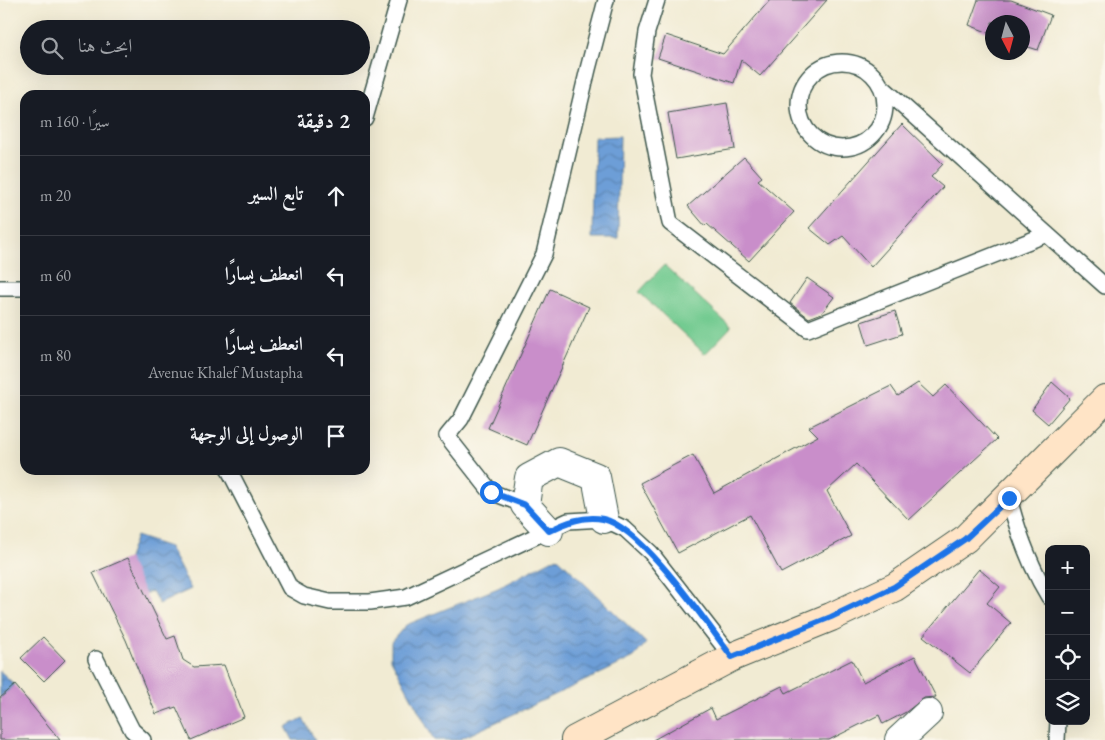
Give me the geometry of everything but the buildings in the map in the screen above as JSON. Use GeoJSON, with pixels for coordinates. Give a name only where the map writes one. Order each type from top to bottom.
{"type":"FeatureCollection","features":[{"type":"Feature","properties":{"kind":"main road"},"geometry":{"type":"LineString","coordinates":[[575,740],[732,657],[831,617],[894,587],[965,539],[1009,498],[1105,399]]}},
{"type":"Feature","properties":{"kind":"street"},"geometry":{"type":"LineString","coordinates":[[549,531],[525,505],[529,478],[559,462],[596,477],[604,519]]}},
{"type":"Feature","properties":{"kind":"street"},"geometry":{"type":"LineString","coordinates":[[899,740],[928,713]]}},
{"type":"Feature","properties":{"kind":"lane"},"geometry":{"type":"LineString","coordinates":[[370,101],[399,0]]}},
{"type":"Feature","properties":{"kind":"lane"},"geometry":{"type":"LineString","coordinates":[[525,505],[491,492],[447,436],[461,419],[544,254],[606,0]]}},
{"type":"Feature","properties":{"kind":"lane"},"geometry":{"type":"LineString","coordinates":[[657,0],[647,32],[642,74],[670,223],[808,330],[1047,234]]}},
{"type":"Feature","properties":{"kind":"lane"},"geometry":{"type":"LineString","coordinates":[[880,85],[884,91],[886,106],[883,121],[875,134],[863,143],[848,148],[826,146],[813,138],[804,126],[799,111],[800,94],[806,80],[817,70],[833,63],[848,62],[863,67],[874,76],[880,85],[1105,286]]}},
{"type":"Feature","properties":{"kind":"lane"},"geometry":{"type":"LineString","coordinates":[[0,288],[20,288]]}},
{"type":"Feature","properties":{"kind":"lane"},"geometry":{"type":"LineString","coordinates":[[232,475],[290,588],[304,596],[330,602],[370,602],[406,597],[568,521],[604,519],[625,529],[651,554],[732,657]]}},
{"type":"Feature","properties":{"kind":"lane"},"geometry":{"type":"LineString","coordinates":[[1009,498],[1024,548],[1035,574],[1045,590]]}},
{"type":"Feature","properties":{"kind":"lane"},"geometry":{"type":"LineString","coordinates":[[96,659],[132,730],[143,740]]}},
{"type":"Feature","properties":{"kind":"lane"},"geometry":{"type":"LineString","coordinates":[[1057,740],[1058,725]]}},
{"type":"Feature","properties":{"kind":"green space"},"geometry":{"type":"Polygon","coordinates":[[[664,265],[731,327],[705,354],[639,292],[664,265]]]}},
{"type":"Feature","properties":{"kind":"water"},"geometry":{"type":"Polygon","coordinates":[[[620,136],[618,238],[592,238],[594,137],[620,136]]]}},
{"type":"Feature","properties":{"kind":"water"},"geometry":{"type":"Polygon","coordinates":[[[136,536],[169,547],[191,589],[159,604],[152,591],[129,601],[128,558],[136,536]]]}},
{"type":"Feature","properties":{"kind":"water"},"geometry":{"type":"Polygon","coordinates":[[[557,557],[646,643],[634,657],[458,740],[434,740],[391,659],[391,642],[406,625],[498,588],[557,557]]]}},
{"type":"Feature","properties":{"kind":"water"},"geometry":{"type":"Polygon","coordinates":[[[0,671],[15,685],[0,698],[0,671]]]}},
{"type":"Feature","properties":{"kind":"water"},"geometry":{"type":"Polygon","coordinates":[[[303,718],[315,740],[293,740],[286,727],[303,718]]]}},
{"type":"Feature","properties":{"kind":"route"},"geometry":{"type":"LineString","coordinates":[[491,492],[525,505],[549,531],[568,521],[586,519],[604,519],[625,529],[651,554],[732,657],[831,617],[894,587],[965,539],[1009,498]]}}]}
